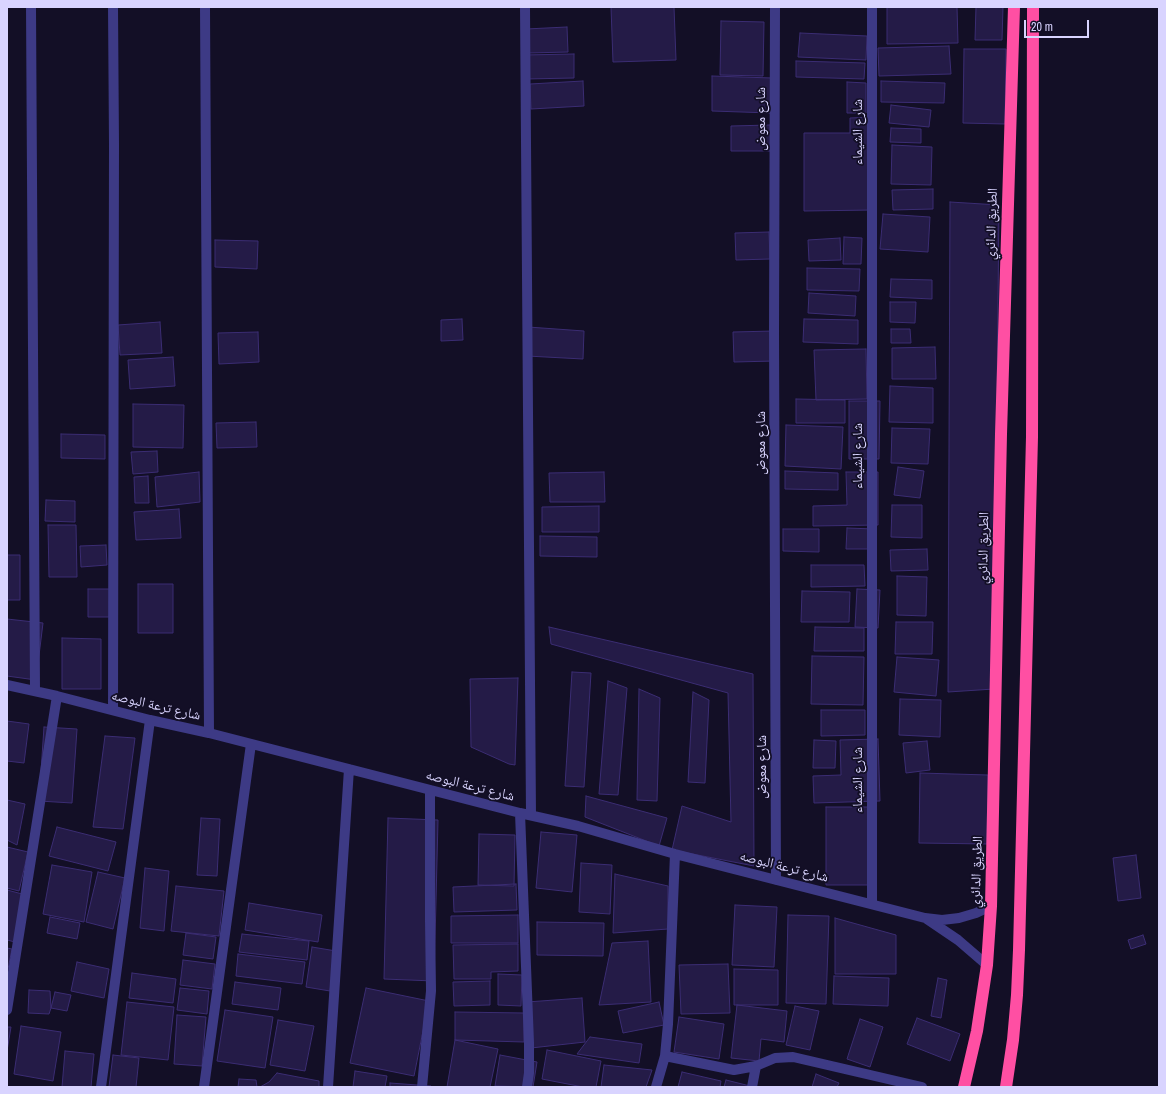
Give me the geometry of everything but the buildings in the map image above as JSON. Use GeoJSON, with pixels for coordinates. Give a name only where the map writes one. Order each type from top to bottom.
{"type":"FeatureCollection","features":[{"type":"Feature","properties":{"kind":"highway","name":"الطريق الدائري"},"geometry":{"type":"LineString","coordinates":[[964,1087],[977,1031],[987,965],[991,906],[1001,442],[1014,7]]}},
{"type":"Feature","properties":{"kind":"highway"},"geometry":{"type":"LineString","coordinates":[[1006,1087],[1013,1040],[1018,965],[1031,460],[1034,7]]}},
{"type":"Feature","properties":{"kind":"street"},"geometry":{"type":"LineString","coordinates":[[30,7],[35,691]]}},
{"type":"Feature","properties":{"kind":"street"},"geometry":{"type":"LineString","coordinates":[[113,7],[113,710]]}},
{"type":"Feature","properties":{"kind":"street"},"geometry":{"type":"LineString","coordinates":[[205,7],[209,733]]}},
{"type":"Feature","properties":{"kind":"street"},"geometry":{"type":"LineString","coordinates":[[525,7],[531,816]]}},
{"type":"Feature","properties":{"kind":"street","name":"شارع معوض"},"geometry":{"type":"LineString","coordinates":[[775,7],[774,347],[776,880]]}},
{"type":"Feature","properties":{"kind":"street","name":"شارع الشيماء"},"geometry":{"type":"LineString","coordinates":[[872,7],[872,904]]}},
{"type":"Feature","properties":{"kind":"street","name":"شارع ترعة البوصه"},"geometry":{"type":"LineString","coordinates":[[7,685],[209,733],[531,816],[578,826],[675,854],[925,918]]}},
{"type":"Feature","properties":{"kind":"street"},"geometry":{"type":"LineString","coordinates":[[7,1010],[57,696]]}},
{"type":"Feature","properties":{"kind":"street"},"geometry":{"type":"LineString","coordinates":[[101,1087],[150,720]]}},
{"type":"Feature","properties":{"kind":"street"},"geometry":{"type":"LineString","coordinates":[[204,1087],[251,744]]}},
{"type":"Feature","properties":{"kind":"street"},"geometry":{"type":"LineString","coordinates":[[328,1087],[349,769]]}},
{"type":"Feature","properties":{"kind":"street"},"geometry":{"type":"LineString","coordinates":[[422,1087],[431,990],[430,790]]}},
{"type":"Feature","properties":{"kind":"street"},"geometry":{"type":"LineString","coordinates":[[520,813],[529,1042],[529,1073],[527,1087]]}},
{"type":"Feature","properties":{"kind":"street"},"geometry":{"type":"LineString","coordinates":[[656,1087],[665,1056],[675,854]]}},
{"type":"Feature","properties":{"kind":"street"},"geometry":{"type":"LineString","coordinates":[[925,918],[942,920],[959,918],[976,913],[991,906]]}},
{"type":"Feature","properties":{"kind":"street"},"geometry":{"type":"LineString","coordinates":[[925,918],[958,940],[987,965]]}},
{"type":"Feature","properties":{"kind":"street"},"geometry":{"type":"LineString","coordinates":[[665,1056],[734,1070],[756,1066],[775,1058],[793,1057],[922,1087]]}},
{"type":"Feature","properties":{"kind":"street"},"geometry":{"type":"LineString","coordinates":[[752,1087],[756,1066]]}}]}
